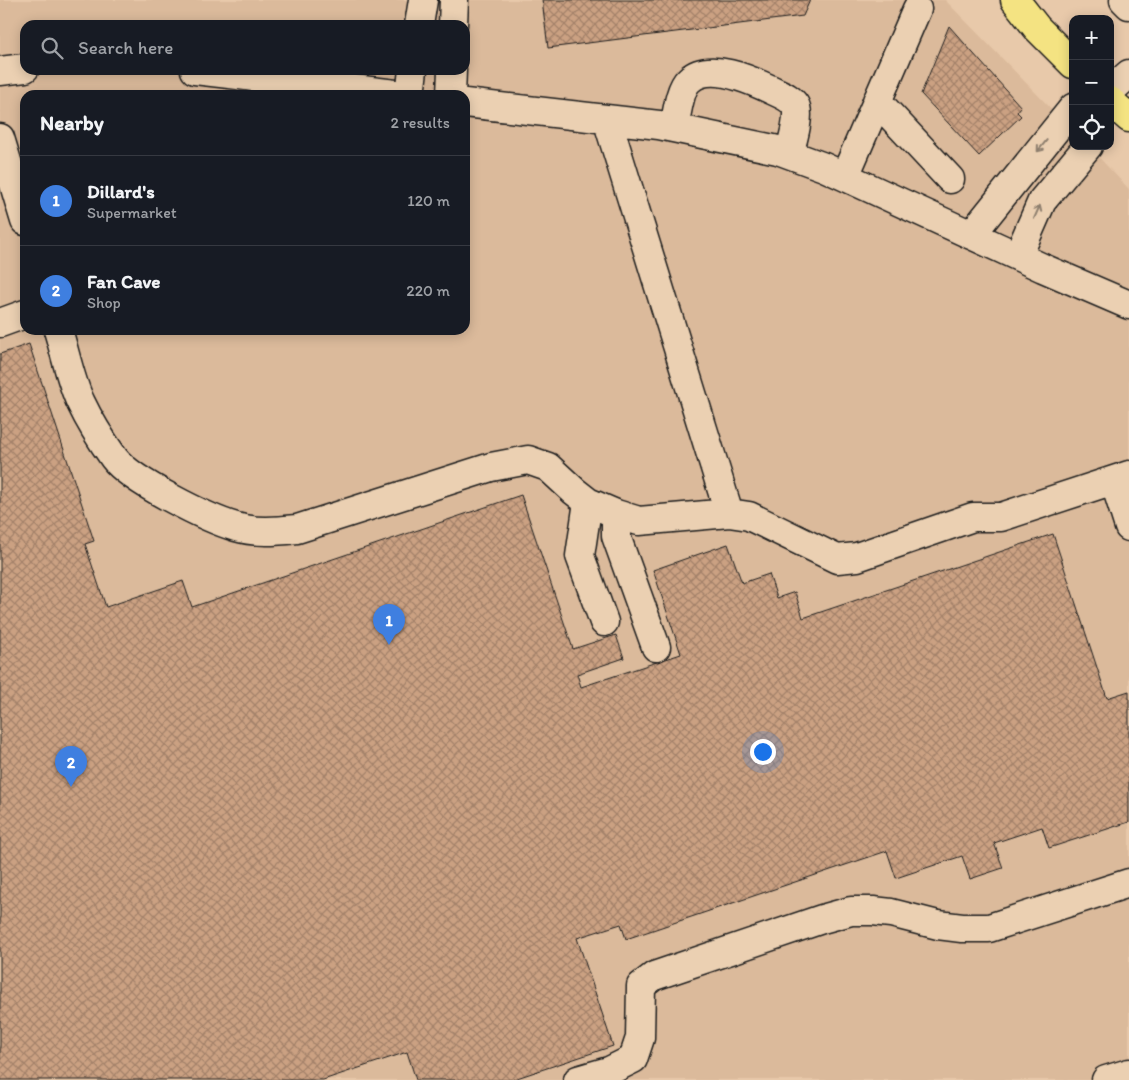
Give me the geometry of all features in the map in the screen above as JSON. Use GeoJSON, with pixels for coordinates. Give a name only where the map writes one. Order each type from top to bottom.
{"type":"FeatureCollection","features":[{"type":"Feature","properties":{"kind":"main road"},"geometry":{"type":"LineString","coordinates":[[1015,0],[1037,28],[1069,60]]}},
{"type":"Feature","properties":{"kind":"main road"},"geometry":{"type":"LineString","coordinates":[[1114,105],[1129,118]]}},
{"type":"Feature","properties":{"kind":"street"},"geometry":{"type":"LineString","coordinates":[[420,20],[423,0]]}},
{"type":"Feature","properties":{"kind":"street"},"geometry":{"type":"LineString","coordinates":[[453,20],[454,0]]}},
{"type":"Feature","properties":{"kind":"street"},"geometry":{"type":"LineString","coordinates":[[1124,0],[1129,5]]}},
{"type":"Feature","properties":{"kind":"street"},"geometry":{"type":"LineString","coordinates":[[845,176],[917,9]]}},
{"type":"Feature","properties":{"kind":"street"},"geometry":{"type":"LineString","coordinates":[[0,71],[20,69]]}},
{"type":"Feature","properties":{"kind":"street"},"geometry":{"type":"LineString","coordinates":[[674,128],[687,81],[697,74],[709,72],[744,77],[788,98],[795,105],[798,112],[789,154]]}},
{"type":"Feature","properties":{"kind":"street"},"geometry":{"type":"LineString","coordinates":[[1114,87],[1129,74]]}},
{"type":"Feature","properties":{"kind":"street"},"geometry":{"type":"LineString","coordinates":[[271,75],[352,80],[387,90]]}},
{"type":"Feature","properties":{"kind":"street"},"geometry":{"type":"LineString","coordinates":[[411,90],[412,75]]}},
{"type":"Feature","properties":{"kind":"street"},"geometry":{"type":"LineString","coordinates":[[451,90],[452,75]]}},
{"type":"Feature","properties":{"kind":"street"},"geometry":{"type":"LineString","coordinates":[[877,101],[950,179]]}},
{"type":"Feature","properties":{"kind":"street"},"geometry":{"type":"LineString","coordinates":[[470,103],[674,128],[778,150],[845,176],[971,235],[1129,305]]}},
{"type":"Feature","properties":{"kind":"street"},"geometry":{"type":"LineString","coordinates":[[971,235],[1069,113]]}},
{"type":"Feature","properties":{"kind":"street"},"geometry":{"type":"LineString","coordinates":[[607,119],[729,513]]}},
{"type":"Feature","properties":{"kind":"street"},"geometry":{"type":"LineString","coordinates":[[0,138],[20,204]]}},
{"type":"Feature","properties":{"kind":"street"},"geometry":{"type":"LineString","coordinates":[[1018,256],[1042,201],[1085,150]]}},
{"type":"Feature","properties":{"kind":"street"},"geometry":{"type":"LineString","coordinates":[[0,323],[20,316]]}},
{"type":"Feature","properties":{"kind":"street"},"geometry":{"type":"LineString","coordinates":[[60,335],[80,402],[98,434],[116,460],[139,479],[179,502],[237,527],[268,531],[297,529],[492,467],[528,460],[548,467],[588,502],[616,514],[639,521],[729,513],[749,516],[837,558],[857,557],[973,517],[1001,517],[1122,477],[1129,527]]}},
{"type":"Feature","properties":{"kind":"street"},"geometry":{"type":"LineString","coordinates":[[588,502],[580,556],[604,622]]}},
{"type":"Feature","properties":{"kind":"street"},"geometry":{"type":"LineString","coordinates":[[616,514],[616,536],[656,647]]}},
{"type":"Feature","properties":{"kind":"street"},"geometry":{"type":"LineString","coordinates":[[578,1080],[609,1071],[633,1059],[640,1038],[641,986],[654,976],[822,919],[851,912],[873,911],[891,913],[931,924],[962,928],[989,928],[1129,883]]}},
{"type":"Feature","properties":{"kind":"street"},"geometry":{"type":"LineString","coordinates":[[1106,1080],[1129,1073]]}},
{"type":"Feature","properties":{"kind":"shaded area"},"geometry":{"type":"Polygon","coordinates":[[[0,0],[945,0],[1069,127],[1069,150],[1092,150],[1129,189],[1129,1080],[0,1080],[0,0]]]}},
{"type":"Feature","properties":{"kind":"building"},"geometry":{"type":"Polygon","coordinates":[[[542,0],[810,0],[803,16],[548,48],[542,0]]]}},
{"type":"Feature","properties":{"kind":"building"},"geometry":{"type":"Polygon","coordinates":[[[949,26],[1021,107],[1017,112],[1021,116],[979,156],[921,94],[949,26]]]}},
{"type":"Feature","properties":{"kind":"building"},"geometry":{"type":"Polygon","coordinates":[[[29,344],[94,541],[85,544],[106,607],[183,581],[192,607],[521,495],[573,649],[616,635],[624,658],[577,674],[581,687],[681,654],[653,570],[728,544],[742,583],[769,574],[777,598],[795,592],[803,618],[1053,534],[1107,698],[1129,691],[1129,822],[1049,848],[1042,827],[994,843],[1003,868],[970,879],[962,856],[896,878],[887,851],[626,939],[621,924],[577,938],[613,1046],[511,1080],[416,1080],[407,1052],[323,1080],[0,1080],[0,354],[29,344]]]}},
{"type":"Feature","properties":{"kind":"place","name":"Dillard's"},"geometry":{"type":"Point","coordinates":[389,645]}},
{"type":"Feature","properties":{"kind":"place","name":"Fan Cave"},"geometry":{"type":"Point","coordinates":[71,787]}}]}
